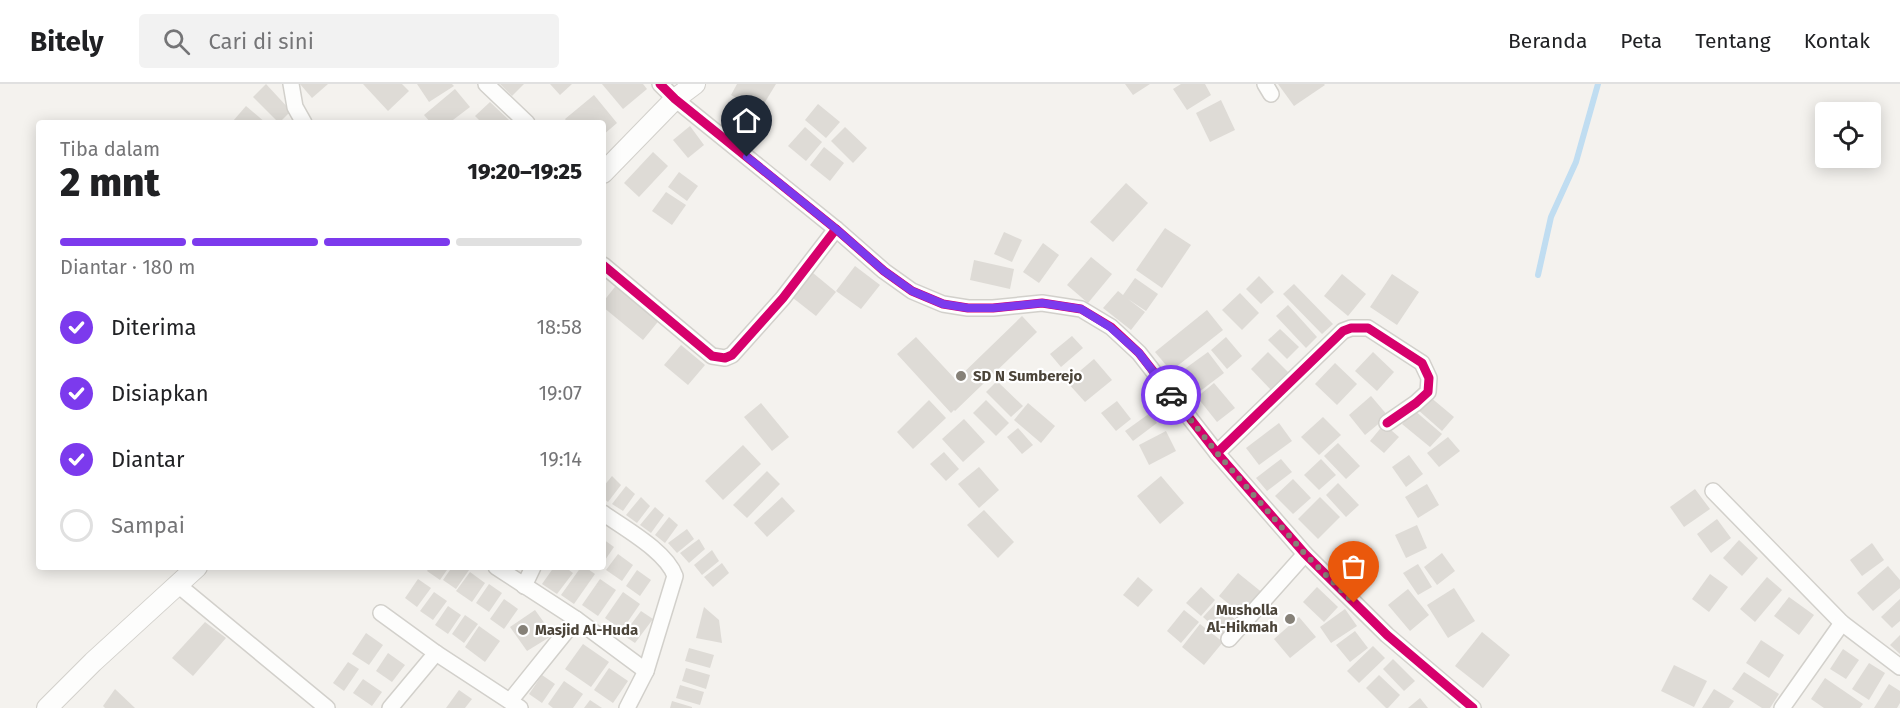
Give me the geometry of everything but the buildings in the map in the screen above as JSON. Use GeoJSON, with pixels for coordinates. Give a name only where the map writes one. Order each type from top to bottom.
{"type":"FeatureCollection","features":[{"type":"Feature","properties":{"kind":"street"},"geometry":{"type":"LineString","coordinates":[[291,84],[295,107],[302,120]]}},
{"type":"Feature","properties":{"kind":"street"},"geometry":{"type":"LineString","coordinates":[[486,84],[524,120]]}},
{"type":"Feature","properties":{"kind":"street"},"geometry":{"type":"LineString","coordinates":[[660,84],[675,99],[836,229],[884,271],[912,291],[943,304],[968,308],[1042,303],[1081,309],[1110,327],[1139,353],[1217,453],[1305,554],[1387,635],[1473,708]]}},
{"type":"Feature","properties":{"kind":"street"},"geometry":{"type":"LineString","coordinates":[[606,170],[675,99],[695,84]]}},
{"type":"Feature","properties":{"kind":"street"},"geometry":{"type":"LineString","coordinates":[[606,268],[712,356],[725,358],[732,355],[783,298],[836,229]]}},
{"type":"Feature","properties":{"kind":"street"},"geometry":{"type":"LineString","coordinates":[[1217,453],[1343,331],[1351,328],[1368,328],[1422,363],[1429,378],[1428,392],[1387,423]]}},
{"type":"Feature","properties":{"kind":"street"},"geometry":{"type":"LineString","coordinates":[[1713,490],[1842,623],[1900,667]]}},
{"type":"Feature","properties":{"kind":"street"},"geometry":{"type":"LineString","coordinates":[[606,515],[652,548],[672,567],[675,576],[646,670],[627,708]]}},
{"type":"Feature","properties":{"kind":"street"},"geometry":{"type":"LineString","coordinates":[[1229,639],[1305,554]]}},
{"type":"Feature","properties":{"kind":"street"},"geometry":{"type":"LineString","coordinates":[[47,708],[93,662],[194,570]]}},
{"type":"Feature","properties":{"kind":"street"},"geometry":{"type":"LineString","coordinates":[[500,570],[576,619],[646,670]]}},
{"type":"Feature","properties":{"kind":"street"},"geometry":{"type":"LineString","coordinates":[[524,586],[532,570]]}},
{"type":"Feature","properties":{"kind":"street"},"geometry":{"type":"LineString","coordinates":[[178,585],[327,708]]}},
{"type":"Feature","properties":{"kind":"street"},"geometry":{"type":"LineString","coordinates":[[381,613],[436,653],[515,704],[576,619]]}},
{"type":"Feature","properties":{"kind":"street"},"geometry":{"type":"LineString","coordinates":[[1782,708],[1842,623]]}},
{"type":"Feature","properties":{"kind":"street"},"geometry":{"type":"LineString","coordinates":[[390,708],[436,653]]}},
{"type":"Feature","properties":{"kind":"waterway"},"geometry":{"type":"LineString","coordinates":[[1538,275],[1551,217],[1576,162],[1598,84]]}},
{"type":"Feature","properties":{"kind":"cycle path"},"geometry":{"type":"LineString","coordinates":[[660,84],[675,99],[836,229],[884,271],[912,291],[943,304],[968,308],[1042,303],[1081,309],[1111,327],[1139,353],[1217,453],[1305,554],[1387,635],[1473,708]]}},
{"type":"Feature","properties":{"kind":"cycle path"},"geometry":{"type":"LineString","coordinates":[[606,268],[712,356],[725,358],[732,355],[783,298],[836,229]]}},
{"type":"Feature","properties":{"kind":"cycle path"},"geometry":{"type":"LineString","coordinates":[[1217,453],[1343,331],[1351,328],[1368,328],[1422,363],[1429,378],[1428,392],[1387,423]]}},
{"type":"Feature","properties":{"kind":"way so far"},"geometry":{"type":"LineString","coordinates":[[1171,395],[1217,453],[1305,554],[1354,603]]}},
{"type":"Feature","properties":{"kind":"place","name":"SD N Sumberejo"},"geometry":{"type":"Point","coordinates":[961,376]}},
{"type":"Feature","properties":{"kind":"place","name":"Musholla Al-Hikmah"},"geometry":{"type":"Point","coordinates":[1290,619]}},
{"type":"Feature","properties":{"kind":"place","name":"Masjid Al-Huda"},"geometry":{"type":"Point","coordinates":[523,630]}},
{"type":"Feature","properties":{"kind":"route"},"geometry":{"type":"LineString","coordinates":[[747,157],[884,271],[912,291],[943,304],[968,308],[1042,303],[1081,309],[1110,327],[1139,353],[1171,395]]}}]}
